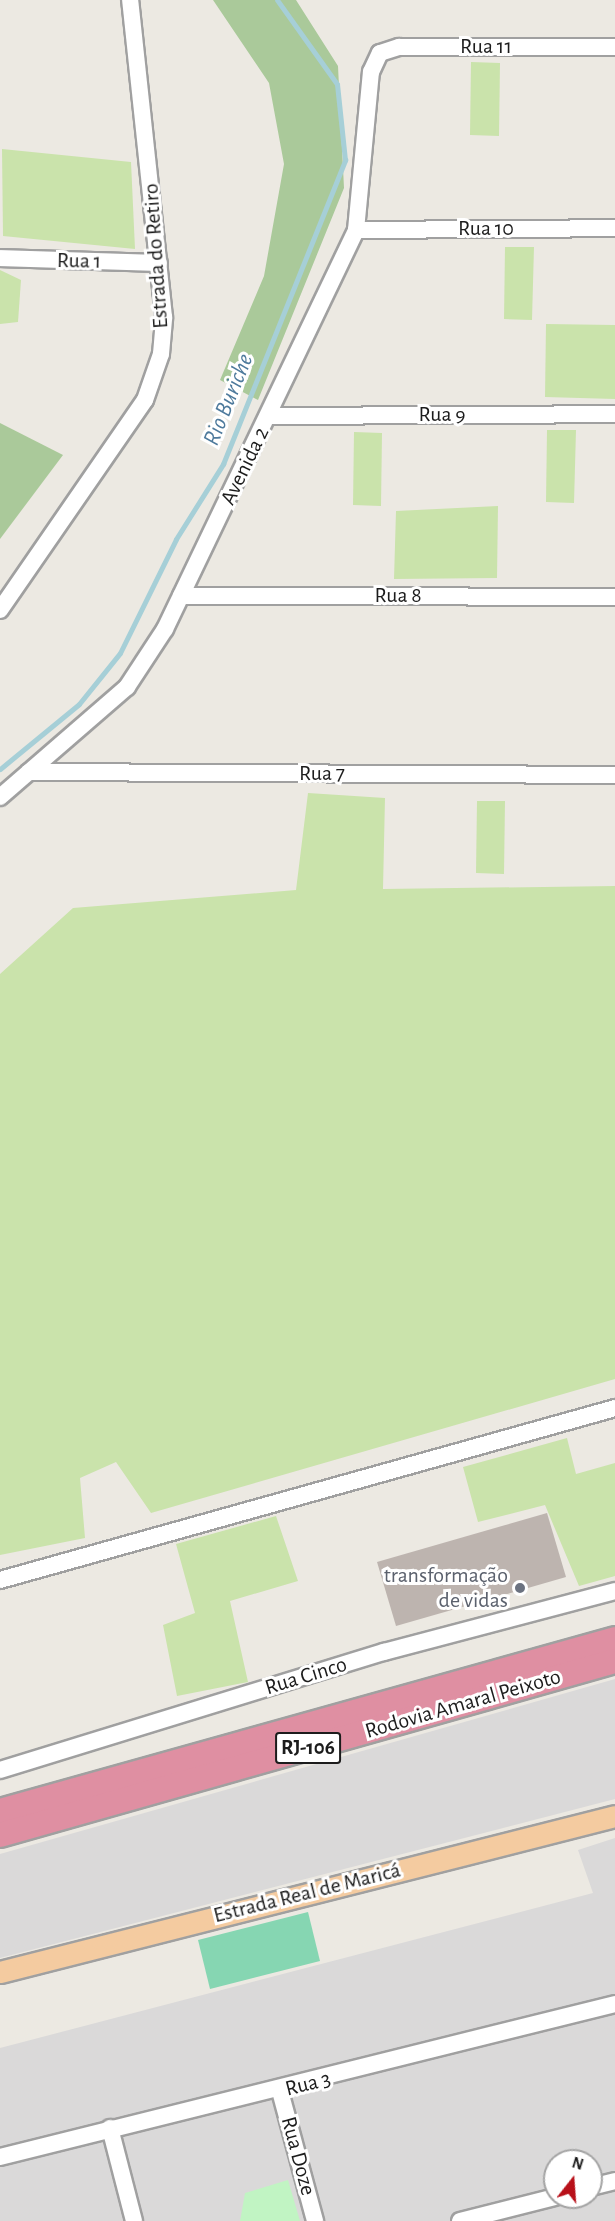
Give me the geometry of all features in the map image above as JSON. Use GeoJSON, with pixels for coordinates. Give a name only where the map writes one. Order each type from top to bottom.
{"type":"FeatureCollection","features":[{"type":"Feature","properties":{"kind":"highway","name":"Rodovia Amaral Peixoto"},"geometry":{"type":"LineString","coordinates":[[2,1806],[615,1639]]}},
{"type":"Feature","properties":{"kind":"highway","name":"Rodovia Amaral Peixoto"},"geometry":{"type":"LineString","coordinates":[[0,1835],[615,1661]]}},
{"type":"Feature","properties":{"kind":"main road","name":"Estrada Real de Maricá"},"geometry":{"type":"LineString","coordinates":[[0,1972],[615,1816]]}},
{"type":"Feature","properties":{"kind":"street","name":"Estrada do Retiro"},"geometry":{"type":"LineString","coordinates":[[0,610],[145,400],[164,326],[130,0]]}},
{"type":"Feature","properties":{"kind":"street","name":"Rua 11"},"geometry":{"type":"LineString","coordinates":[[371,72],[380,54],[399,47],[615,47]]}},
{"type":"Feature","properties":{"kind":"street","name":"Avenida 2"},"geometry":{"type":"LineString","coordinates":[[0,797],[128,687],[181,596],[356,230],[371,72]]}},
{"type":"Feature","properties":{"kind":"street","name":"Rua 10"},"geometry":{"type":"LineString","coordinates":[[356,230],[615,228]]}},
{"type":"Feature","properties":{"kind":"street","name":"Rua 1"},"geometry":{"type":"LineString","coordinates":[[0,258],[159,263]]}},
{"type":"Feature","properties":{"kind":"street","name":"Rua 9"},"geometry":{"type":"LineString","coordinates":[[269,416],[615,414]]}},
{"type":"Feature","properties":{"kind":"street","name":"Rua 8"},"geometry":{"type":"LineString","coordinates":[[181,596],[615,597]]}},
{"type":"Feature","properties":{"kind":"street","name":"Rua 7"},"geometry":{"type":"LineString","coordinates":[[29,772],[615,775]]}},
{"type":"Feature","properties":{"kind":"street"},"geometry":{"type":"LineString","coordinates":[[0,1580],[615,1407]]}},
{"type":"Feature","properties":{"kind":"street","name":"Rua Cinco"},"geometry":{"type":"LineString","coordinates":[[0,1770],[384,1652],[615,1591]]}},
{"type":"Feature","properties":{"kind":"street","name":"Rua 3"},"geometry":{"type":"LineString","coordinates":[[0,2157],[110,2128],[280,2091],[615,2004]]}},
{"type":"Feature","properties":{"kind":"street","name":"Rua Doze"},"geometry":{"type":"LineString","coordinates":[[280,2091],[315,2221]]}},
{"type":"Feature","properties":{"kind":"street"},"geometry":{"type":"LineString","coordinates":[[110,2128],[134,2221]]}},
{"type":"Feature","properties":{"kind":"street"},"geometry":{"type":"LineString","coordinates":[[460,2221],[543,2200]]}},
{"type":"Feature","properties":{"kind":"shaded area"},"geometry":{"type":"Polygon","coordinates":[[[615,1679],[615,1799],[0,1958],[0,1854],[615,1679]]]}},
{"type":"Feature","properties":{"kind":"shaded area"},"geometry":{"type":"Polygon","coordinates":[[[615,1838],[615,2221],[0,2221],[0,2048],[593,1893],[578,1850],[615,1838]]]}},
{"type":"Feature","properties":{"kind":"green space"},"geometry":{"type":"Polygon","coordinates":[[[213,0],[296,0],[338,66],[344,188],[258,400],[220,380],[264,276],[284,164],[269,83],[213,0]]]}},
{"type":"Feature","properties":{"kind":"green space"},"geometry":{"type":"Polygon","coordinates":[[[471,62],[500,63],[499,136],[470,135],[471,62]]]}},
{"type":"Feature","properties":{"kind":"green space"},"geometry":{"type":"Polygon","coordinates":[[[2,149],[131,162],[135,249],[3,236],[2,149]]]}},
{"type":"Feature","properties":{"kind":"green space"},"geometry":{"type":"Polygon","coordinates":[[[505,247],[534,247],[532,320],[504,319],[505,247]]]}},
{"type":"Feature","properties":{"kind":"green space"},"geometry":{"type":"Polygon","coordinates":[[[0,270],[21,280],[18,322],[0,324],[0,270]]]}},
{"type":"Feature","properties":{"kind":"green space"},"geometry":{"type":"Polygon","coordinates":[[[546,324],[615,325],[615,399],[545,397],[546,324]]]}},
{"type":"Feature","properties":{"kind":"green space"},"geometry":{"type":"Polygon","coordinates":[[[0,423],[63,455],[0,539],[0,423]]]}},
{"type":"Feature","properties":{"kind":"green space"},"geometry":{"type":"Polygon","coordinates":[[[547,430],[576,430],[574,503],[546,502],[547,430]]]}},
{"type":"Feature","properties":{"kind":"green space"},"geometry":{"type":"Polygon","coordinates":[[[354,432],[382,433],[381,506],[353,505],[354,432]]]}},
{"type":"Feature","properties":{"kind":"green space"},"geometry":{"type":"Polygon","coordinates":[[[498,506],[497,578],[394,579],[396,511],[498,506]]]}},
{"type":"Feature","properties":{"kind":"green space"},"geometry":{"type":"Polygon","coordinates":[[[308,793],[385,798],[383,889],[615,886],[615,1379],[151,1513],[116,1462],[80,1478],[85,1538],[0,1555],[0,974],[73,908],[296,890],[308,793]]]}},
{"type":"Feature","properties":{"kind":"green space"},"geometry":{"type":"Polygon","coordinates":[[[477,801],[505,801],[504,874],[476,873],[477,801]]]}},
{"type":"Feature","properties":{"kind":"green space"},"geometry":{"type":"Polygon","coordinates":[[[567,1438],[576,1474],[615,1463],[615,1576],[579,1586],[545,1505],[478,1522],[463,1467],[567,1438]]]}},
{"type":"Feature","properties":{"kind":"green space"},"geometry":{"type":"Polygon","coordinates":[[[276,1516],[298,1581],[230,1601],[248,1682],[177,1696],[163,1625],[195,1613],[176,1544],[276,1516]]]}},
{"type":"Feature","properties":{"kind":"green space"},"geometry":{"type":"Polygon","coordinates":[[[308,1912],[320,1961],[210,1989],[198,1940],[308,1912]]]}},
{"type":"Feature","properties":{"kind":"green space"},"geometry":{"type":"Polygon","coordinates":[[[288,2180],[300,2221],[240,2221],[245,2193],[288,2180]]]}},
{"type":"Feature","properties":{"kind":"building"},"geometry":{"type":"Polygon","coordinates":[[[547,1513],[566,1577],[396,1626],[377,1562],[547,1513]]]}},
{"type":"Feature","properties":{"kind":"waterway","name":"Rio Buriche"},"geometry":{"type":"LineString","coordinates":[[0,769],[79,704],[120,653],[176,539],[223,464],[345,160],[337,84],[277,0]]}},
{"type":"Feature","properties":{"kind":"place","name":"transformação de vidas"},"geometry":{"type":"Point","coordinates":[520,1588]}}]}
